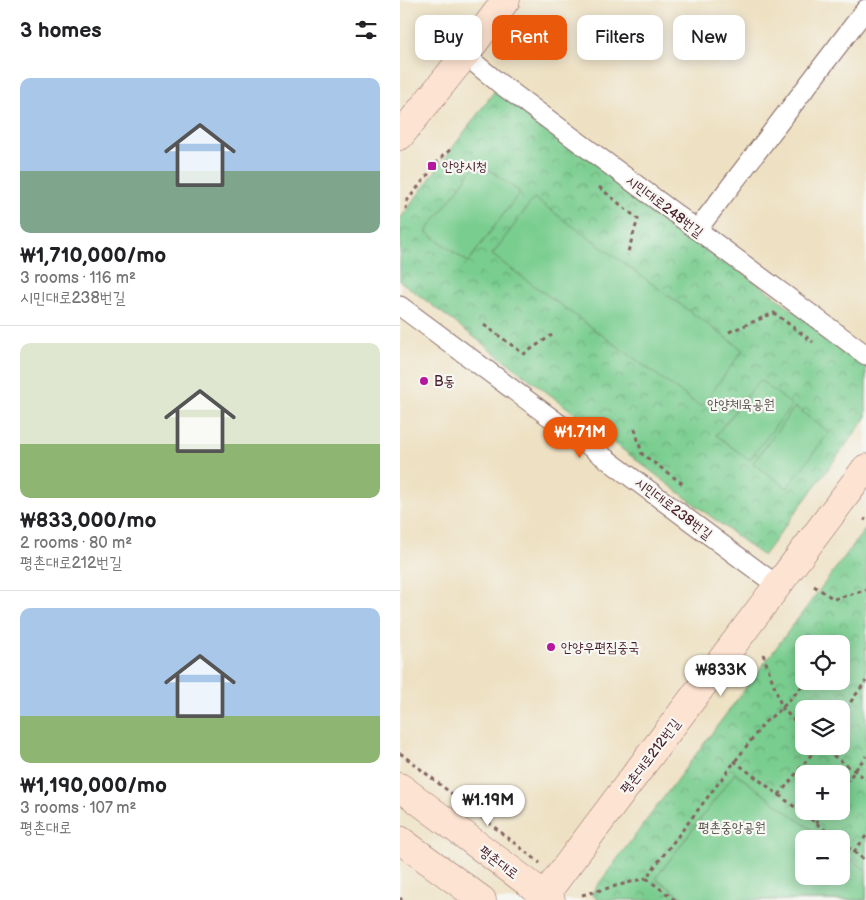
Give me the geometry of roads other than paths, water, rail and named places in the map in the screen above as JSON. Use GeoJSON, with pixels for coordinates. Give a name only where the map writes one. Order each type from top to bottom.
{"type":"FeatureCollection","features":[{"type":"Feature","properties":{"kind":"street"},"geometry":{"type":"LineString","coordinates":[[482,32],[506,0]]}},
{"type":"Feature","properties":{"kind":"street"},"geometry":{"type":"LineString","coordinates":[[697,230],[866,9]]}},
{"type":"Feature","properties":{"kind":"street"},"geometry":{"type":"LineString","coordinates":[[400,136],[461,60]]}},
{"type":"Feature","properties":{"kind":"street","name":"시민대로248번길"},"geometry":{"type":"LineString","coordinates":[[471,60],[507,89],[866,355]]}},
{"type":"Feature","properties":{"kind":"street","name":"시민대로238번길"},"geometry":{"type":"LineString","coordinates":[[400,306],[778,586]]}},
{"type":"Feature","properties":{"kind":"street","name":"평촌대로212번길"},"geometry":{"type":"LineString","coordinates":[[546,898],[866,468]]}},
{"type":"Feature","properties":{"kind":"street","name":"평촌대로"},"geometry":{"type":"LineString","coordinates":[[400,787],[546,898]]}},
{"type":"Feature","properties":{"kind":"street"},"geometry":{"type":"LineString","coordinates":[[400,840],[482,900]]}},
{"type":"Feature","properties":{"kind":"place","name":"안양시청"},"geometry":{"type":"Point","coordinates":[432,166]}},
{"type":"Feature","properties":{"kind":"place","name":"B동"},"geometry":{"type":"Point","coordinates":[424,381]}},
{"type":"Feature","properties":{"kind":"place","name":"안양우편집중국"},"geometry":{"type":"Point","coordinates":[551,647]}},
{"type":"Feature","properties":{"kind":"park label","name":"안양체육공원"},"geometry":{"type":"Point","coordinates":[741,404]}},
{"type":"Feature","properties":{"kind":"park label","name":"평촌중앙공원"},"geometry":{"type":"Point","coordinates":[732,827]}}]}
